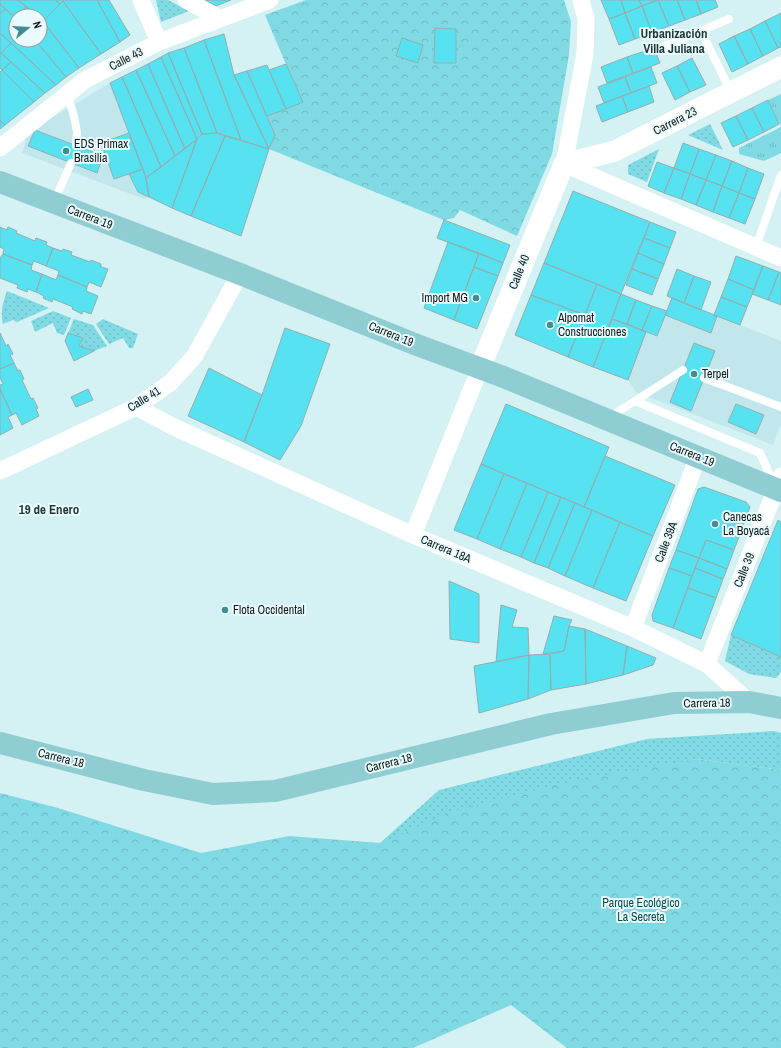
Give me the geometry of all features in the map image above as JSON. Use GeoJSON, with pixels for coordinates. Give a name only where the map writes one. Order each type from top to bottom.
{"type":"FeatureCollection","features":[{"type":"Feature","properties":{"kind":"main road","name":"Carrera 19"},"geometry":{"type":"LineString","coordinates":[[0,182],[240,274],[417,345],[480,368],[698,457],[779,485]]}},
{"type":"Feature","properties":{"kind":"main road","name":"Carrera 18"},"geometry":{"type":"LineString","coordinates":[[0,743],[144,780],[213,794],[275,791],[551,724],[674,703],[749,702],[781,708]]}},
{"type":"Feature","properties":{"kind":"street"},"geometry":{"type":"LineString","coordinates":[[141,0],[159,42]]}},
{"type":"Feature","properties":{"kind":"street"},"geometry":{"type":"LineString","coordinates":[[186,0],[219,18]]}},
{"type":"Feature","properties":{"kind":"street","name":"Calle 43"},"geometry":{"type":"LineString","coordinates":[[0,148],[85,80],[159,42],[219,18],[270,0]]}},
{"type":"Feature","properties":{"kind":"street","name":"Calle 40"},"geometry":{"type":"LineString","coordinates":[[413,535],[564,164],[585,54],[586,19],[581,0]]}},
{"type":"Feature","properties":{"kind":"street","name":"Carrera 23"},"geometry":{"type":"LineString","coordinates":[[564,164],[615,151],[781,67]]}},
{"type":"Feature","properties":{"kind":"street"},"geometry":{"type":"LineString","coordinates":[[564,164],[781,258]]}},
{"type":"Feature","properties":{"kind":"street","name":"Calle 41"},"geometry":{"type":"LineString","coordinates":[[0,471],[136,407],[170,383],[194,357],[240,274]]}},
{"type":"Feature","properties":{"kind":"street","name":"Carrera 18A"},"geometry":{"type":"LineString","coordinates":[[136,407],[176,428],[413,535],[633,628],[707,664],[749,702]]}},
{"type":"Feature","properties":{"kind":"street","name":"Calle 39A"},"geometry":{"type":"LineString","coordinates":[[633,628],[698,457]]}},
{"type":"Feature","properties":{"kind":"street","name":"Calle 39"},"geometry":{"type":"LineString","coordinates":[[707,664],[779,485]]}},
{"type":"Feature","properties":{"kind":"lane"},"geometry":{"type":"LineString","coordinates":[[664,46],[730,19]]}},
{"type":"Feature","properties":{"kind":"lane"},"geometry":{"type":"LineString","coordinates":[[701,31],[732,93]]}},
{"type":"Feature","properties":{"kind":"lane"},"geometry":{"type":"LineString","coordinates":[[67,94],[77,132],[76,146]]}},
{"type":"Feature","properties":{"kind":"lane"},"geometry":{"type":"LineString","coordinates":[[54,203],[71,163]]}},
{"type":"Feature","properties":{"kind":"lane"},"geometry":{"type":"LineString","coordinates":[[756,247],[781,175]]}},
{"type":"Feature","properties":{"kind":"lane"},"geometry":{"type":"LineString","coordinates":[[607,419],[683,370]]}},
{"type":"Feature","properties":{"kind":"lane"},"geometry":{"type":"LineString","coordinates":[[704,378],[781,407]]}},
{"type":"Feature","properties":{"kind":"lane"},"geometry":{"type":"LineString","coordinates":[[635,401],[760,453],[779,485]]}},
{"type":"Feature","properties":{"kind":"shaded area"},"geometry":{"type":"Polygon","coordinates":[[[110,83],[146,178],[149,197],[144,199],[22,153],[26,140],[20,137],[110,83]]]}},
{"type":"Feature","properties":{"kind":"shaded area"},"geometry":{"type":"Polygon","coordinates":[[[672,298],[781,341],[781,424],[773,445],[636,392],[628,380],[646,332],[657,336],[672,298]]]}},
{"type":"Feature","properties":{"kind":"green space"},"geometry":{"type":"Polygon","coordinates":[[[156,0],[168,0],[189,11],[161,22],[156,0]]]}},
{"type":"Feature","properties":{"kind":"green space"},"geometry":{"type":"Polygon","coordinates":[[[306,0],[564,0],[571,22],[569,55],[552,154],[517,236],[460,210],[454,218],[444,220],[269,149],[267,116],[302,102],[265,15],[306,0]]]}},
{"type":"Feature","properties":{"kind":"green space"},"geometry":{"type":"Polygon","coordinates":[[[781,94],[781,127],[768,100],[781,94]]]}},
{"type":"Feature","properties":{"kind":"green space"},"geometry":{"type":"Polygon","coordinates":[[[710,124],[723,150],[688,135],[710,124]]]}},
{"type":"Feature","properties":{"kind":"green space"},"geometry":{"type":"Polygon","coordinates":[[[781,127],[781,153],[764,161],[739,154],[739,148],[781,127]]]}},
{"type":"Feature","properties":{"kind":"green space"},"geometry":{"type":"Polygon","coordinates":[[[659,149],[647,182],[628,174],[628,165],[659,149]]]}},
{"type":"Feature","properties":{"kind":"green space"},"geometry":{"type":"Polygon","coordinates":[[[7,291],[49,308],[17,322],[13,320],[3,324],[2,307],[7,291]]]}},
{"type":"Feature","properties":{"kind":"green space"},"geometry":{"type":"Polygon","coordinates":[[[53,311],[71,318],[64,335],[57,333],[53,323],[35,332],[31,321],[53,311]]]}},
{"type":"Feature","properties":{"kind":"green space"},"geometry":{"type":"Polygon","coordinates":[[[74,319],[93,325],[107,346],[94,351],[79,346],[83,338],[68,333],[74,319]]]}},
{"type":"Feature","properties":{"kind":"green space"},"geometry":{"type":"Polygon","coordinates":[[[103,319],[138,334],[133,348],[129,348],[123,338],[109,344],[96,324],[103,319]]]}},
{"type":"Feature","properties":{"kind":"green space"},"geometry":{"type":"Polygon","coordinates":[[[731,635],[781,657],[781,672],[776,678],[749,674],[725,661],[731,635]]]}},
{"type":"Feature","properties":{"kind":"green space"},"geometry":{"type":"Polygon","coordinates":[[[774,731],[781,733],[781,770],[696,759],[380,843],[439,790],[647,739],[774,731]]]}},
{"type":"Feature","properties":{"kind":"green space","name":"Parque Ecológico La Secreta"},"geometry":{"type":"Polygon","coordinates":[[[696,759],[781,770],[781,1048],[567,1048],[511,1005],[413,1048],[0,1048],[0,793],[58,808],[201,853],[289,836],[380,843],[456,810],[577,780],[696,759]]]}},
{"type":"Feature","properties":{"kind":"building"},"geometry":{"type":"Polygon","coordinates":[[[0,0],[18,0],[26,6],[25,8],[8,8],[8,11],[0,4],[0,0]]]}},
{"type":"Feature","properties":{"kind":"building"},"geometry":{"type":"Polygon","coordinates":[[[18,0],[55,0],[60,4],[48,16],[48,8],[28,8],[18,0]]]}},
{"type":"Feature","properties":{"kind":"building"},"geometry":{"type":"Polygon","coordinates":[[[55,0],[64,0],[60,4],[55,0]]]}},
{"type":"Feature","properties":{"kind":"building"},"geometry":{"type":"Polygon","coordinates":[[[97,0],[120,42],[101,54],[63,1],[97,0]]]}},
{"type":"Feature","properties":{"kind":"building"},"geometry":{"type":"Polygon","coordinates":[[[97,0],[109,0],[130,35],[120,42],[97,0]]]}},
{"type":"Feature","properties":{"kind":"building"},"geometry":{"type":"Polygon","coordinates":[[[205,0],[231,0],[216,6],[205,0]]]}},
{"type":"Feature","properties":{"kind":"building"},"geometry":{"type":"Polygon","coordinates":[[[601,0],[621,0],[625,13],[609,19],[601,0]]]}},
{"type":"Feature","properties":{"kind":"building"},"geometry":{"type":"Polygon","coordinates":[[[621,0],[639,0],[642,6],[625,13],[621,0]]]}},
{"type":"Feature","properties":{"kind":"building"},"geometry":{"type":"Polygon","coordinates":[[[639,0],[657,0],[642,6],[639,0]]]}},
{"type":"Feature","properties":{"kind":"building"},"geometry":{"type":"Polygon","coordinates":[[[658,0],[677,0],[685,20],[669,26],[658,0]]]}},
{"type":"Feature","properties":{"kind":"building"},"geometry":{"type":"Polygon","coordinates":[[[658,0],[669,26],[652,33],[642,6],[658,0]]]}},
{"type":"Feature","properties":{"kind":"building"},"geometry":{"type":"Polygon","coordinates":[[[677,0],[696,0],[701,14],[685,20],[677,0]]]}},
{"type":"Feature","properties":{"kind":"building"},"geometry":{"type":"Polygon","coordinates":[[[696,0],[715,0],[718,7],[701,14],[696,0]]]}},
{"type":"Feature","properties":{"kind":"building"},"geometry":{"type":"Polygon","coordinates":[[[63,1],[101,54],[79,68],[48,28],[48,16],[63,1]]]}},
{"type":"Feature","properties":{"kind":"building"},"geometry":{"type":"Polygon","coordinates":[[[0,4],[5,9],[0,14],[0,4]]]}},
{"type":"Feature","properties":{"kind":"building"},"geometry":{"type":"Polygon","coordinates":[[[642,6],[652,33],[635,39],[625,13],[642,6]]]}},
{"type":"Feature","properties":{"kind":"building"},"geometry":{"type":"Polygon","coordinates":[[[5,9],[8,11],[8,40],[0,33],[0,14],[5,9]]]}},
{"type":"Feature","properties":{"kind":"building"},"geometry":{"type":"Polygon","coordinates":[[[625,13],[635,39],[619,45],[609,19],[625,13]]]}},
{"type":"Feature","properties":{"kind":"building"},"geometry":{"type":"Polygon","coordinates":[[[781,13],[781,47],[778,48],[765,21],[781,13]]]}},
{"type":"Feature","properties":{"kind":"building"},"geometry":{"type":"Polygon","coordinates":[[[765,21],[778,48],[763,56],[750,29],[765,21]]]}},
{"type":"Feature","properties":{"kind":"building"},"geometry":{"type":"Polygon","coordinates":[[[48,28],[79,68],[66,77],[42,48],[48,48],[48,28]]]}},
{"type":"Feature","properties":{"kind":"building"},"geometry":{"type":"Polygon","coordinates":[[[435,28],[456,29],[456,63],[434,63],[435,28]]]}},
{"type":"Feature","properties":{"kind":"building"},"geometry":{"type":"Polygon","coordinates":[[[750,29],[763,56],[748,64],[734,36],[750,29]]]}},
{"type":"Feature","properties":{"kind":"building"},"geometry":{"type":"Polygon","coordinates":[[[0,33],[8,40],[8,46],[1,53],[0,33]]]}},
{"type":"Feature","properties":{"kind":"building"},"geometry":{"type":"Polygon","coordinates":[[[224,34],[234,75],[269,149],[241,140],[204,40],[224,34]]]}},
{"type":"Feature","properties":{"kind":"building"},"geometry":{"type":"Polygon","coordinates":[[[734,36],[748,64],[732,72],[719,44],[734,36]]]}},
{"type":"Feature","properties":{"kind":"building"},"geometry":{"type":"Polygon","coordinates":[[[402,38],[423,45],[418,63],[396,56],[402,38]]]}},
{"type":"Feature","properties":{"kind":"building"},"geometry":{"type":"Polygon","coordinates":[[[204,40],[241,140],[217,133],[184,48],[204,40]]]}},
{"type":"Feature","properties":{"kind":"building"},"geometry":{"type":"Polygon","coordinates":[[[8,46],[8,48],[16,48],[56,85],[45,93],[1,53],[8,46]]]}},
{"type":"Feature","properties":{"kind":"building"},"geometry":{"type":"Polygon","coordinates":[[[16,48],[42,48],[66,77],[56,85],[16,48]]]}},
{"type":"Feature","properties":{"kind":"building"},"geometry":{"type":"Polygon","coordinates":[[[184,48],[217,133],[202,134],[168,53],[184,48]]]}},
{"type":"Feature","properties":{"kind":"building"},"geometry":{"type":"Polygon","coordinates":[[[654,48],[660,63],[633,73],[627,57],[654,48]]]}},
{"type":"Feature","properties":{"kind":"building"},"geometry":{"type":"Polygon","coordinates":[[[0,52],[11,62],[2,70],[0,68],[0,52]]]}},
{"type":"Feature","properties":{"kind":"building"},"geometry":{"type":"Polygon","coordinates":[[[168,53],[202,134],[197,139],[161,57],[168,53]]]}},
{"type":"Feature","properties":{"kind":"building"},"geometry":{"type":"Polygon","coordinates":[[[161,57],[197,139],[185,149],[148,64],[161,57]]]}},
{"type":"Feature","properties":{"kind":"building"},"geometry":{"type":"Polygon","coordinates":[[[627,57],[633,73],[607,83],[601,67],[627,57]]]}},
{"type":"Feature","properties":{"kind":"building"},"geometry":{"type":"Polygon","coordinates":[[[692,58],[706,85],[690,92],[677,66],[692,58]]]}},
{"type":"Feature","properties":{"kind":"building"},"geometry":{"type":"Polygon","coordinates":[[[11,62],[45,93],[34,102],[2,70],[11,62]]]}},
{"type":"Feature","properties":{"kind":"building"},"geometry":{"type":"Polygon","coordinates":[[[148,64],[185,149],[175,156],[136,70],[148,64]]]}},
{"type":"Feature","properties":{"kind":"building"},"geometry":{"type":"Polygon","coordinates":[[[286,64],[303,102],[286,109],[269,70],[286,64]]]}},
{"type":"Feature","properties":{"kind":"building"},"geometry":{"type":"Polygon","coordinates":[[[267,65],[286,109],[267,116],[247,71],[267,65]]]}},
{"type":"Feature","properties":{"kind":"building"},"geometry":{"type":"Polygon","coordinates":[[[677,66],[690,92],[675,100],[662,73],[677,66]]]}},
{"type":"Feature","properties":{"kind":"building"},"geometry":{"type":"Polygon","coordinates":[[[651,67],[657,83],[631,93],[625,77],[651,67]]]}},
{"type":"Feature","properties":{"kind":"building"},"geometry":{"type":"Polygon","coordinates":[[[2,70],[34,102],[5,125],[0,120],[0,72],[2,70]]]}},
{"type":"Feature","properties":{"kind":"building"},"geometry":{"type":"Polygon","coordinates":[[[136,70],[175,156],[161,167],[122,77],[136,70]]]}},
{"type":"Feature","properties":{"kind":"building"},"geometry":{"type":"Polygon","coordinates":[[[247,71],[275,135],[269,149],[234,75],[247,71]]]}},
{"type":"Feature","properties":{"kind":"building"},"geometry":{"type":"Polygon","coordinates":[[[122,77],[161,167],[146,178],[110,83],[122,77]]]}},
{"type":"Feature","properties":{"kind":"building"},"geometry":{"type":"Polygon","coordinates":[[[625,77],[631,93],[604,103],[598,87],[625,77]]]}},
{"type":"Feature","properties":{"kind":"building"},"geometry":{"type":"Polygon","coordinates":[[[649,86],[654,102],[628,112],[622,96],[649,86]]]}},
{"type":"Feature","properties":{"kind":"building"},"geometry":{"type":"Polygon","coordinates":[[[622,96],[628,112],[602,122],[596,106],[622,96]]]}},
{"type":"Feature","properties":{"kind":"building"},"geometry":{"type":"Polygon","coordinates":[[[768,100],[779,124],[764,132],[752,108],[768,100]]]}},
{"type":"Feature","properties":{"kind":"building"},"geometry":{"type":"Polygon","coordinates":[[[752,108],[764,132],[748,140],[736,116],[752,108]]]}},
{"type":"Feature","properties":{"kind":"building"},"geometry":{"type":"Polygon","coordinates":[[[736,116],[748,140],[733,147],[721,123],[736,116]]]}},
{"type":"Feature","properties":{"kind":"building"},"geometry":{"type":"Polygon","coordinates":[[[0,120],[5,125],[0,129],[0,120]]]}},
{"type":"Feature","properties":{"kind":"building","name":"EDS Primax Brasilia"},"geometry":{"type":"Polygon","coordinates":[[[35,130],[103,156],[97,173],[28,146],[35,130]]]}},
{"type":"Feature","properties":{"kind":"building"},"geometry":{"type":"Polygon","coordinates":[[[129,133],[143,169],[114,179],[101,143],[129,133]]]}},
{"type":"Feature","properties":{"kind":"building"},"geometry":{"type":"Polygon","coordinates":[[[217,133],[225,136],[191,216],[172,208],[197,139],[202,134],[217,133]]]}},
{"type":"Feature","properties":{"kind":"building"},"geometry":{"type":"Polygon","coordinates":[[[225,136],[269,149],[241,236],[191,216],[225,136]]]}},
{"type":"Feature","properties":{"kind":"building"},"geometry":{"type":"Polygon","coordinates":[[[197,139],[172,208],[149,197],[146,178],[197,139]]]}},
{"type":"Feature","properties":{"kind":"building"},"geometry":{"type":"Polygon","coordinates":[[[683,143],[699,149],[690,174],[674,168],[683,143]]]}},
{"type":"Feature","properties":{"kind":"building"},"geometry":{"type":"Polygon","coordinates":[[[699,149],[716,155],[706,180],[690,174],[699,149]]]}},
{"type":"Feature","properties":{"kind":"building"},"geometry":{"type":"Polygon","coordinates":[[[716,155],[732,161],[722,186],[706,180],[716,155]]]}},
{"type":"Feature","properties":{"kind":"building"},"geometry":{"type":"Polygon","coordinates":[[[732,161],[748,168],[739,193],[722,186],[732,161]]]}},
{"type":"Feature","properties":{"kind":"building"},"geometry":{"type":"Polygon","coordinates":[[[657,162],[674,168],[664,193],[648,186],[657,162]]]}},
{"type":"Feature","properties":{"kind":"building"},"geometry":{"type":"Polygon","coordinates":[[[674,168],[690,174],[681,199],[664,193],[674,168]]]}},
{"type":"Feature","properties":{"kind":"building"},"geometry":{"type":"Polygon","coordinates":[[[748,168],[764,174],[755,199],[739,193],[748,168]]]}},
{"type":"Feature","properties":{"kind":"building"},"geometry":{"type":"Polygon","coordinates":[[[143,169],[149,197],[138,192],[129,174],[143,169]]]}},
{"type":"Feature","properties":{"kind":"building"},"geometry":{"type":"Polygon","coordinates":[[[690,174],[706,180],[696,205],[681,199],[690,174]]]}},
{"type":"Feature","properties":{"kind":"building"},"geometry":{"type":"Polygon","coordinates":[[[706,180],[722,186],[713,212],[696,205],[706,180]]]}},
{"type":"Feature","properties":{"kind":"building"},"geometry":{"type":"Polygon","coordinates":[[[722,186],[739,193],[729,218],[713,212],[722,186]]]}},
{"type":"Feature","properties":{"kind":"building"},"geometry":{"type":"Polygon","coordinates":[[[573,191],[650,222],[621,294],[544,263],[573,191]]]}},
{"type":"Feature","properties":{"kind":"building"},"geometry":{"type":"Polygon","coordinates":[[[739,193],[755,199],[745,224],[729,218],[739,193]]]}},
{"type":"Feature","properties":{"kind":"building"},"geometry":{"type":"Polygon","coordinates":[[[444,220],[510,245],[503,263],[437,238],[444,220]]]}},
{"type":"Feature","properties":{"kind":"building"},"geometry":{"type":"Polygon","coordinates":[[[650,222],[676,232],[670,248],[644,238],[650,222]]]}},
{"type":"Feature","properties":{"kind":"building"},"geometry":{"type":"Polygon","coordinates":[[[0,227],[7,230],[8,227],[17,231],[16,233],[35,241],[36,238],[47,242],[46,245],[53,248],[46,266],[34,261],[32,265],[3,254],[4,249],[0,247],[0,227]]]}},
{"type":"Feature","properties":{"kind":"building"},"geometry":{"type":"Polygon","coordinates":[[[644,238],[670,248],[664,264],[638,253],[644,238]]]}},
{"type":"Feature","properties":{"kind":"building"},"geometry":{"type":"Polygon","coordinates":[[[448,242],[479,253],[454,320],[424,308],[448,242]]]}},
{"type":"Feature","properties":{"kind":"building"},"geometry":{"type":"Polygon","coordinates":[[[53,248],[72,252],[71,255],[90,262],[91,260],[101,264],[101,267],[108,269],[101,287],[89,282],[87,287],[58,275],[59,271],[46,266],[53,248]]]}},
{"type":"Feature","properties":{"kind":"building"},"geometry":{"type":"Polygon","coordinates":[[[479,253],[503,263],[498,276],[474,267],[479,253]]]}},
{"type":"Feature","properties":{"kind":"building"},"geometry":{"type":"Polygon","coordinates":[[[638,253],[664,264],[658,279],[632,269],[638,253]]]}},
{"type":"Feature","properties":{"kind":"building"},"geometry":{"type":"Polygon","coordinates":[[[3,254],[32,265],[31,270],[42,274],[36,292],[28,289],[27,292],[17,288],[18,285],[0,278],[0,258],[3,254]]]}},
{"type":"Feature","properties":{"kind":"building"},"geometry":{"type":"Polygon","coordinates":[[[736,256],[763,266],[754,290],[728,279],[736,256]]]}},
{"type":"Feature","properties":{"kind":"building"},"geometry":{"type":"Polygon","coordinates":[[[544,263],[597,284],[585,315],[531,295],[544,263]]]}},
{"type":"Feature","properties":{"kind":"building"},"geometry":{"type":"Polygon","coordinates":[[[763,266],[779,272],[768,300],[752,294],[763,266]]]}},
{"type":"Feature","properties":{"kind":"building","name":"Import MG"},"geometry":{"type":"Polygon","coordinates":[[[474,267],[498,276],[477,329],[454,320],[474,267]]]}},
{"type":"Feature","properties":{"kind":"building"},"geometry":{"type":"Polygon","coordinates":[[[632,269],[658,279],[652,295],[626,285],[632,269]]]}},
{"type":"Feature","properties":{"kind":"building"},"geometry":{"type":"Polygon","coordinates":[[[677,269],[694,276],[684,303],[667,296],[677,269]]]}},
{"type":"Feature","properties":{"kind":"building"},"geometry":{"type":"Polygon","coordinates":[[[779,272],[781,273],[781,305],[768,300],[779,272]]]}},
{"type":"Feature","properties":{"kind":"building"},"geometry":{"type":"Polygon","coordinates":[[[42,274],[56,280],[58,275],[87,287],[86,291],[98,296],[91,314],[83,311],[82,314],[72,309],[73,307],[53,299],[52,302],[43,298],[44,296],[36,292],[42,274]]]}},
{"type":"Feature","properties":{"kind":"building"},"geometry":{"type":"Polygon","coordinates":[[[694,276],[711,282],[701,310],[684,303],[694,276]]]}},
{"type":"Feature","properties":{"kind":"building"},"geometry":{"type":"Polygon","coordinates":[[[728,279],[754,290],[747,307],[721,297],[728,279]]]}},
{"type":"Feature","properties":{"kind":"building"},"geometry":{"type":"Polygon","coordinates":[[[597,284],[621,294],[593,367],[568,357],[597,284]]]}},
{"type":"Feature","properties":{"kind":"building"},"geometry":{"type":"Polygon","coordinates":[[[621,294],[636,300],[627,324],[612,319],[621,294]]]}},
{"type":"Feature","properties":{"kind":"building","name":"Alpomat Construcciones"},"geometry":{"type":"Polygon","coordinates":[[[531,295],[585,315],[568,357],[515,335],[531,295]]]}},
{"type":"Feature","properties":{"kind":"building"},"geometry":{"type":"Polygon","coordinates":[[[721,297],[747,307],[740,325],[714,315],[721,297]]]}},
{"type":"Feature","properties":{"kind":"building"},"geometry":{"type":"Polygon","coordinates":[[[672,298],[717,316],[711,333],[665,315],[672,298]]]}},
{"type":"Feature","properties":{"kind":"building"},"geometry":{"type":"Polygon","coordinates":[[[636,300],[652,306],[642,330],[627,324],[636,300]]]}},
{"type":"Feature","properties":{"kind":"building"},"geometry":{"type":"Polygon","coordinates":[[[652,306],[667,311],[657,336],[642,330],[652,306]]]}},
{"type":"Feature","properties":{"kind":"building"},"geometry":{"type":"Polygon","coordinates":[[[612,319],[646,332],[628,380],[593,367],[612,319]]]}},
{"type":"Feature","properties":{"kind":"building"},"geometry":{"type":"Polygon","coordinates":[[[285,328],[330,344],[301,426],[280,460],[244,442],[285,328]]]}},
{"type":"Feature","properties":{"kind":"building"},"geometry":{"type":"Polygon","coordinates":[[[0,333],[6,346],[8,344],[13,354],[10,355],[14,363],[0,369],[0,333]]]}},
{"type":"Feature","properties":{"kind":"building"},"geometry":{"type":"Polygon","coordinates":[[[68,333],[83,338],[79,346],[94,351],[74,361],[65,341],[68,333]]]}},
{"type":"Feature","properties":{"kind":"building","name":"Terpel"},"geometry":{"type":"Polygon","coordinates":[[[694,343],[715,351],[691,411],[670,402],[694,343]]]}},
{"type":"Feature","properties":{"kind":"building"},"geometry":{"type":"Polygon","coordinates":[[[14,363],[18,371],[20,370],[24,379],[22,380],[31,399],[33,398],[38,408],[36,409],[39,416],[22,425],[16,413],[12,415],[0,389],[0,385],[3,384],[0,378],[0,369],[14,363]]]}},
{"type":"Feature","properties":{"kind":"building"},"geometry":{"type":"Polygon","coordinates":[[[209,368],[262,395],[244,442],[188,416],[209,368]]]}},
{"type":"Feature","properties":{"kind":"building"},"geometry":{"type":"Polygon","coordinates":[[[0,389],[12,415],[8,417],[13,428],[0,435],[0,389]]]}},
{"type":"Feature","properties":{"kind":"building"},"geometry":{"type":"Polygon","coordinates":[[[88,389],[93,400],[76,407],[71,397],[88,389]]]}},
{"type":"Feature","properties":{"kind":"building"},"geometry":{"type":"Polygon","coordinates":[[[506,404],[609,447],[584,507],[481,464],[506,404]]]}},
{"type":"Feature","properties":{"kind":"building","name":"Terpel"},"geometry":{"type":"Polygon","coordinates":[[[736,404],[764,415],[756,434],[728,422],[736,404]]]}},
{"type":"Feature","properties":{"kind":"building"},"geometry":{"type":"Polygon","coordinates":[[[605,456],[675,485],[653,536],[584,507],[605,456]]]}},
{"type":"Feature","properties":{"kind":"building"},"geometry":{"type":"Polygon","coordinates":[[[481,464],[504,474],[477,539],[454,530],[481,464]]]}},
{"type":"Feature","properties":{"kind":"building"},"geometry":{"type":"Polygon","coordinates":[[[504,474],[527,483],[500,549],[477,539],[504,474]]]}},
{"type":"Feature","properties":{"kind":"building"},"geometry":{"type":"Polygon","coordinates":[[[527,483],[548,492],[521,557],[500,549],[527,483]]]}},
{"type":"Feature","properties":{"kind":"building","name":"Canecas La Boyacá"},"geometry":{"type":"Polygon","coordinates":[[[704,487],[746,502],[750,507],[734,550],[706,540],[699,558],[676,550],[698,489],[704,487]]]}},
{"type":"Feature","properties":{"kind":"building"},"geometry":{"type":"Polygon","coordinates":[[[548,492],[561,497],[534,563],[521,557],[548,492]]]}},
{"type":"Feature","properties":{"kind":"building"},"geometry":{"type":"Polygon","coordinates":[[[561,497],[575,503],[548,568],[534,563],[561,497]]]}},
{"type":"Feature","properties":{"kind":"building"},"geometry":{"type":"Polygon","coordinates":[[[575,503],[592,510],[565,576],[548,568],[575,503]]]}},
{"type":"Feature","properties":{"kind":"building"},"geometry":{"type":"Polygon","coordinates":[[[592,510],[620,522],[593,588],[565,576],[592,510]]]}},
{"type":"Feature","properties":{"kind":"building"},"geometry":{"type":"Polygon","coordinates":[[[778,520],[781,522],[781,657],[731,635],[778,520]]]}},
{"type":"Feature","properties":{"kind":"building"},"geometry":{"type":"Polygon","coordinates":[[[620,522],[653,536],[626,601],[593,588],[620,522]]]}},
{"type":"Feature","properties":{"kind":"building"},"geometry":{"type":"Polygon","coordinates":[[[706,540],[734,550],[727,569],[699,558],[706,540]]]}},
{"type":"Feature","properties":{"kind":"building"},"geometry":{"type":"Polygon","coordinates":[[[676,550],[699,558],[692,576],[669,568],[676,550]]]}},
{"type":"Feature","properties":{"kind":"building"},"geometry":{"type":"Polygon","coordinates":[[[699,558],[727,569],[723,579],[695,568],[699,558]]]}},
{"type":"Feature","properties":{"kind":"building"},"geometry":{"type":"Polygon","coordinates":[[[669,568],[692,576],[673,628],[653,621],[652,615],[669,568]]]}},
{"type":"Feature","properties":{"kind":"building"},"geometry":{"type":"Polygon","coordinates":[[[695,568],[723,579],[716,598],[688,588],[695,568]]]}},
{"type":"Feature","properties":{"kind":"building"},"geometry":{"type":"Polygon","coordinates":[[[449,581],[479,594],[479,643],[450,639],[449,581]]]}},
{"type":"Feature","properties":{"kind":"building"},"geometry":{"type":"Polygon","coordinates":[[[688,588],[716,598],[701,639],[673,628],[688,588]]]}},
{"type":"Feature","properties":{"kind":"building"},"geometry":{"type":"Polygon","coordinates":[[[501,605],[517,610],[512,627],[528,628],[529,655],[496,662],[501,605]]]}},
{"type":"Feature","properties":{"kind":"building"},"geometry":{"type":"Polygon","coordinates":[[[554,616],[572,620],[569,626],[564,651],[543,654],[554,616]]]}},
{"type":"Feature","properties":{"kind":"building"},"geometry":{"type":"Polygon","coordinates":[[[569,626],[585,629],[586,684],[551,690],[550,654],[564,651],[569,626]]]}},
{"type":"Feature","properties":{"kind":"building"},"geometry":{"type":"Polygon","coordinates":[[[585,629],[627,646],[623,675],[586,684],[585,629]]]}},
{"type":"Feature","properties":{"kind":"building"},"geometry":{"type":"Polygon","coordinates":[[[627,646],[656,658],[653,665],[623,675],[627,646]]]}},
{"type":"Feature","properties":{"kind":"building"},"geometry":{"type":"Polygon","coordinates":[[[550,654],[551,690],[528,699],[529,655],[550,654]]]}},
{"type":"Feature","properties":{"kind":"building"},"geometry":{"type":"Polygon","coordinates":[[[529,655],[528,699],[479,713],[474,666],[529,655]]]}},
{"type":"Feature","properties":{"kind":"place","name":"EDS Primax Brasilia"},"geometry":{"type":"Point","coordinates":[66,151]}},
{"type":"Feature","properties":{"kind":"place","name":"Import MG"},"geometry":{"type":"Point","coordinates":[476,298]}},
{"type":"Feature","properties":{"kind":"place","name":"Alpomat Construcciones"},"geometry":{"type":"Point","coordinates":[550,325]}},
{"type":"Feature","properties":{"kind":"place","name":"Terpel"},"geometry":{"type":"Point","coordinates":[694,374]}},
{"type":"Feature","properties":{"kind":"place","name":"Canecas La Boyacá"},"geometry":{"type":"Point","coordinates":[715,524]}},
{"type":"Feature","properties":{"kind":"place","name":"Flota Occidental"},"geometry":{"type":"Point","coordinates":[225,610]}},
{"type":"Feature","properties":{"kind":"district","name":"Urbanización Villa Juliana"},"geometry":{"type":"Point","coordinates":[674,40]}},
{"type":"Feature","properties":{"kind":"district","name":"19 de Enero"},"geometry":{"type":"Point","coordinates":[49,509]}}]}
